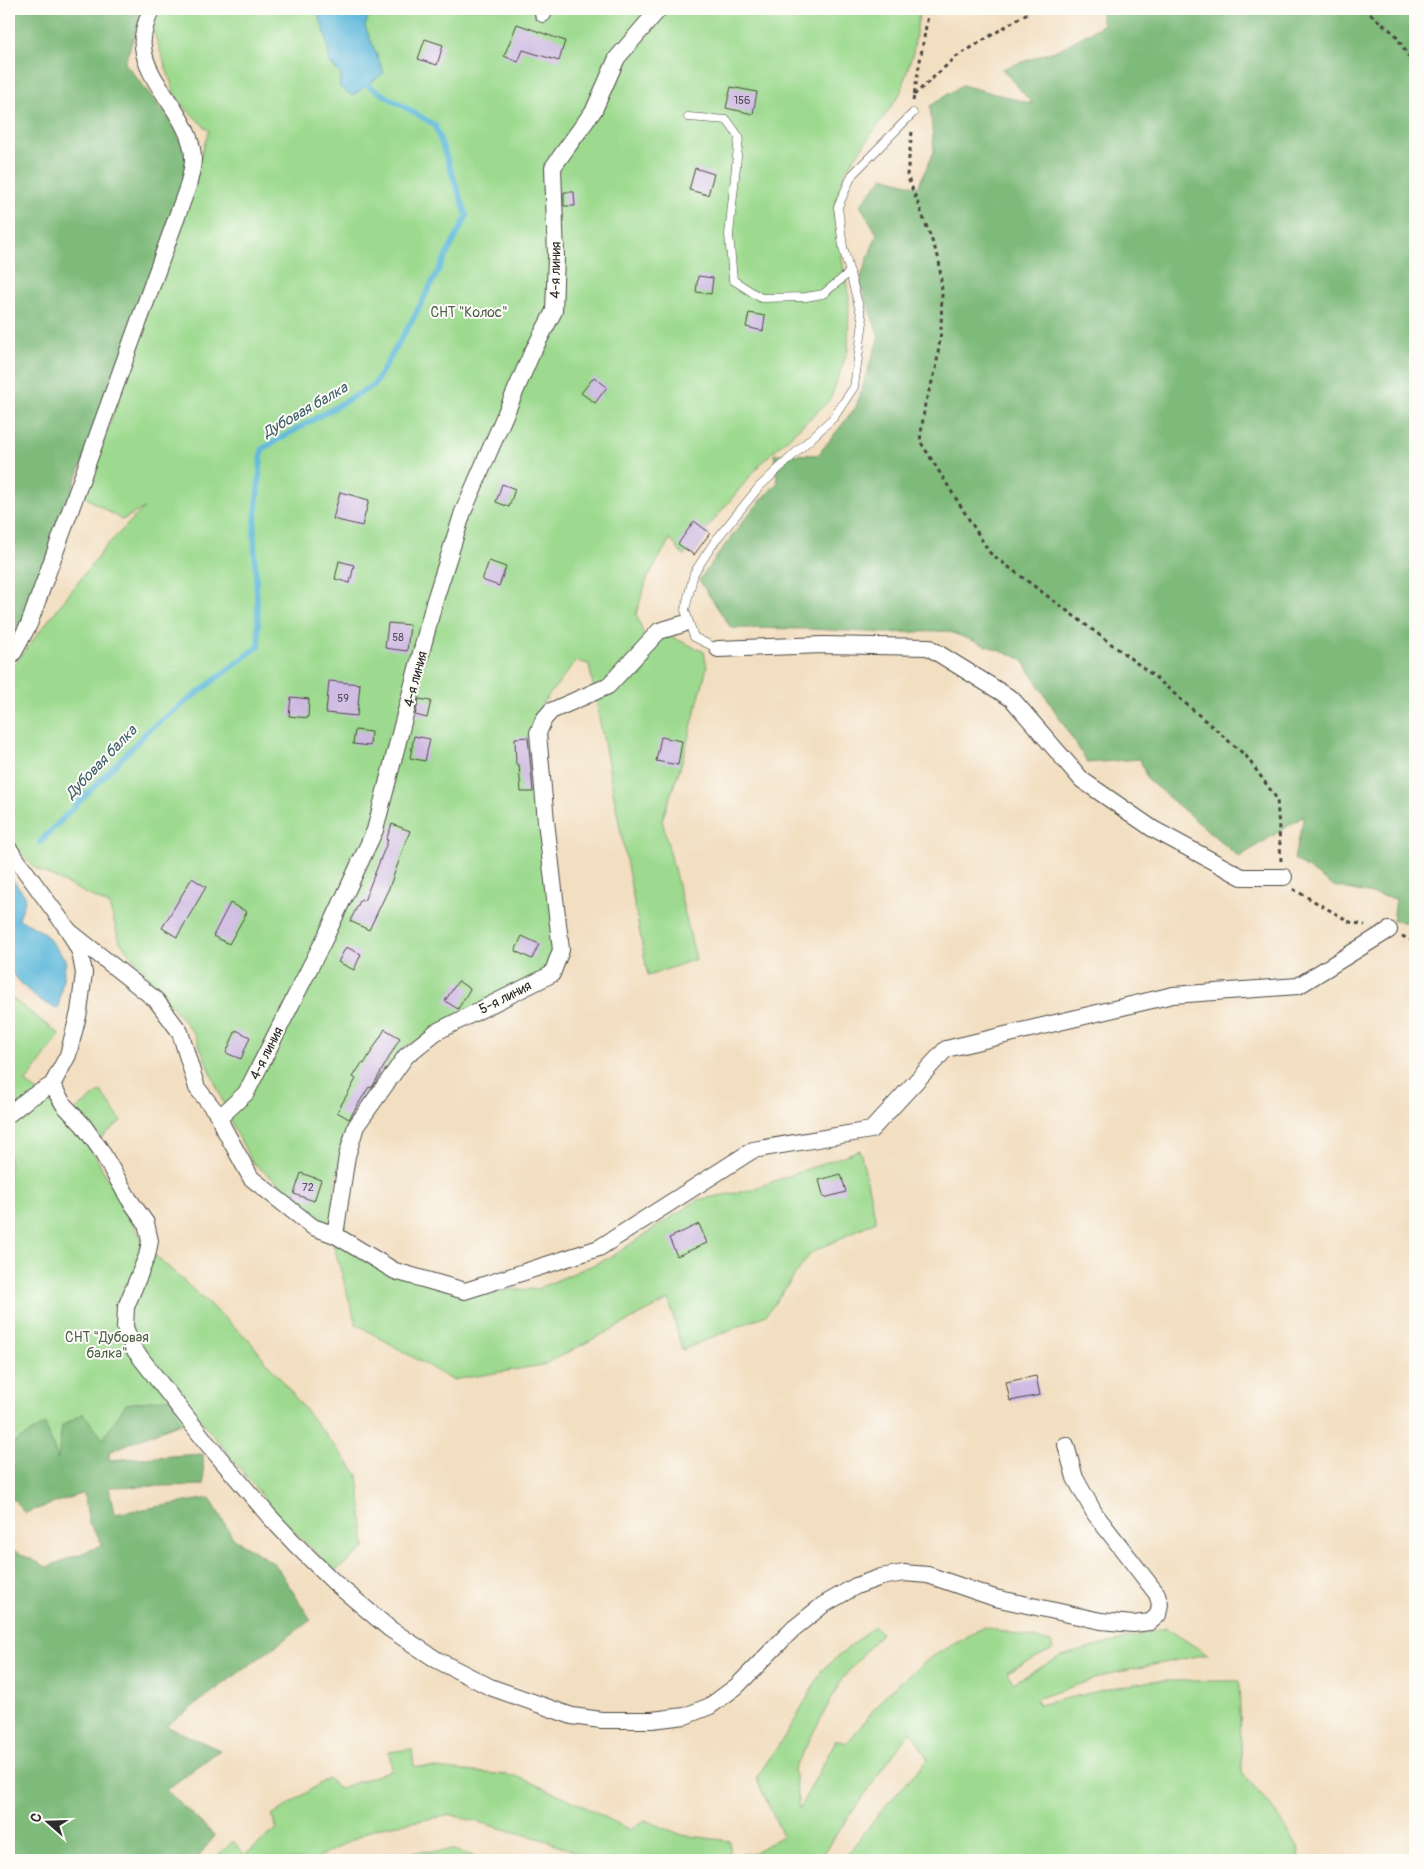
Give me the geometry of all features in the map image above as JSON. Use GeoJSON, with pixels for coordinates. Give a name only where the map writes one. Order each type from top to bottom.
{"type":"FeatureCollection","features":[{"type":"Feature","properties":{"kind":"street"},"geometry":{"type":"LineString","coordinates":[[9,658],[29,624],[188,186],[193,159],[189,138],[179,117],[150,70],[142,46],[146,21],[151,9]]}},
{"type":"Feature","properties":{"kind":"street","name":"4-я линия"},"geometry":{"type":"LineString","coordinates":[[220,1117],[246,1093],[326,936],[375,830],[434,603],[463,512],[531,355],[554,311],[556,257],[553,167],[594,110],[617,58],[659,9]]}},
{"type":"Feature","properties":{"kind":"street","name":"5-я линия"},"geometry":{"type":"LineString","coordinates":[[335,1235],[347,1156],[356,1126],[406,1056],[436,1032],[552,974],[561,950],[538,733],[544,719],[551,710],[608,686],[660,631],[683,624]]}},
{"type":"Feature","properties":{"kind":"street"},"geometry":{"type":"LineString","coordinates":[[718,649],[823,644],[928,647],[1012,699],[1082,780],[1153,829],[1242,878],[1284,877]]}},
{"type":"Feature","properties":{"kind":"street"},"geometry":{"type":"LineString","coordinates":[[9,849],[69,931],[80,952],[84,973],[79,1012],[68,1055],[52,1085],[28,1099],[9,1114]]}},
{"type":"Feature","properties":{"kind":"street"},"geometry":{"type":"LineString","coordinates":[[69,931],[156,1000],[180,1032],[197,1088],[220,1117],[222,1125],[251,1178],[313,1227],[335,1235],[395,1271],[465,1291],[599,1248],[753,1150],[871,1130],[946,1049],[1173,995],[1298,986],[1389,930]]}},
{"type":"Feature","properties":{"kind":"street"},"geometry":{"type":"LineString","coordinates":[[52,1085],[64,1105],[83,1125],[100,1149],[129,1199],[146,1223],[150,1241],[147,1256],[126,1307],[125,1327],[133,1348],[206,1442],[269,1516],[335,1583],[390,1629],[437,1660],[490,1687],[572,1716],[601,1720],[652,1720],[686,1716],[710,1706],[737,1686],[793,1629],[823,1605],[856,1586],[881,1577],[904,1574],[928,1575],[995,1598],[1101,1621],[1133,1624],[1150,1622],[1158,1615],[1160,1604],[1157,1594],[1095,1514],[1075,1478],[1066,1445]]}},
{"type":"Feature","properties":{"kind":"lane"},"geometry":{"type":"LineString","coordinates":[[718,649],[694,637],[686,610],[694,573],[715,541],[759,487],[834,417],[854,387],[863,322],[844,247],[838,208],[852,175],[913,112]]}},
{"type":"Feature","properties":{"kind":"lane"},"geometry":{"type":"LineString","coordinates":[[688,117],[727,120],[739,137],[729,235],[733,280],[761,298],[806,297],[823,294],[850,272]]}},
{"type":"Feature","properties":{"kind":"path"},"geometry":{"type":"LineString","coordinates":[[929,9],[913,95],[907,175],[939,259],[942,290],[941,331],[936,369],[925,404],[920,440],[990,553],[1154,676],[1246,756],[1277,799],[1280,849],[1285,885],[1350,922],[1389,930],[1415,942]]}},
{"type":"Feature","properties":{"kind":"path"},"geometry":{"type":"LineString","coordinates":[[913,95],[956,57],[1034,9]]}},
{"type":"Feature","properties":{"kind":"path"},"geometry":{"type":"LineString","coordinates":[[1364,9],[1395,34],[1415,67]]}},
{"type":"Feature","properties":{"kind":"green space"},"geometry":{"type":"Polygon","coordinates":[[[9,9],[143,9],[125,63],[174,125],[191,169],[14,647],[9,652],[9,9]]]}},
{"type":"Feature","properties":{"kind":"green space","name":"СНТ \"Колос\""},"geometry":{"type":"Polygon","coordinates":[[[155,9],[920,9],[913,52],[900,94],[846,170],[833,209],[849,298],[848,350],[830,400],[762,462],[684,556],[670,539],[647,579],[636,614],[649,648],[668,635],[704,652],[707,667],[682,762],[662,820],[696,959],[648,976],[589,664],[576,661],[541,705],[540,776],[557,948],[546,972],[403,1048],[343,1138],[332,1203],[366,1262],[465,1291],[537,1289],[611,1257],[697,1200],[750,1190],[860,1150],[876,1221],[811,1253],[766,1315],[682,1350],[669,1300],[543,1365],[452,1380],[356,1324],[327,1222],[252,1162],[233,1126],[195,1035],[120,942],[109,905],[35,868],[9,842],[9,671],[107,545],[144,508],[122,520],[85,497],[209,131],[177,100],[150,21],[155,9]]]}},
{"type":"Feature","properties":{"kind":"green space"},"geometry":{"type":"Polygon","coordinates":[[[1100,9],[1415,9],[1415,923],[1393,921],[1396,899],[1333,886],[1294,859],[1304,816],[1239,857],[1147,779],[1140,759],[1088,763],[1022,659],[947,631],[887,633],[811,629],[731,628],[699,580],[747,516],[778,482],[774,454],[818,455],[856,407],[879,336],[859,282],[877,234],[860,205],[883,177],[918,187],[934,151],[930,106],[962,85],[1033,104],[1002,69],[1060,49],[1103,25],[1100,9]]]}},
{"type":"Feature","properties":{"kind":"green space","name":"СНТ \"Дубовая балка\""},"geometry":{"type":"Polygon","coordinates":[[[9,996],[60,1035],[26,1082],[66,1117],[101,1091],[121,1121],[90,1147],[147,1248],[248,1339],[358,1475],[365,1548],[335,1571],[281,1519],[198,1417],[37,1475],[9,1502],[9,996]]]}},
{"type":"Feature","properties":{"kind":"green space"},"geometry":{"type":"Polygon","coordinates":[[[171,1398],[180,1422],[109,1452],[109,1460],[203,1454],[204,1485],[109,1487],[114,1514],[210,1498],[233,1538],[275,1564],[311,1620],[166,1726],[220,1750],[166,1790],[215,1836],[195,1860],[9,1860],[9,1555],[12,1550],[47,1567],[103,1545],[89,1523],[84,1493],[25,1513],[9,1494],[9,1455],[12,1444],[45,1424],[58,1460],[62,1426],[83,1413],[103,1439],[126,1404],[171,1398]]]}},
{"type":"Feature","properties":{"kind":"green space"},"geometry":{"type":"Polygon","coordinates":[[[874,1626],[881,1633],[842,1679],[794,1769],[799,1809],[836,1740],[847,1743],[887,1693],[930,1658],[984,1627],[1051,1642],[1053,1649],[1007,1672],[1013,1683],[1061,1656],[1166,1628],[1207,1654],[1109,1674],[1036,1699],[1038,1705],[1152,1681],[1239,1681],[1242,1773],[1275,1810],[1299,1849],[1298,1860],[843,1860],[880,1812],[928,1760],[911,1730],[818,1860],[594,1860],[548,1841],[452,1815],[375,1828],[313,1860],[214,1860],[233,1841],[245,1855],[277,1829],[272,1816],[328,1778],[338,1789],[392,1770],[389,1752],[412,1749],[414,1766],[516,1776],[567,1798],[630,1830],[645,1820],[682,1835],[730,1841],[730,1855],[753,1853],[783,1836],[756,1778],[789,1730],[823,1669],[874,1626]]]}},
{"type":"Feature","properties":{"kind":"green space"},"geometry":{"type":"Polygon","coordinates":[[[453,1850],[486,1860],[370,1860],[387,1854],[453,1850]]]}},
{"type":"Feature","properties":{"kind":"water"},"geometry":{"type":"Polygon","coordinates":[[[313,9],[371,9],[365,26],[384,73],[352,96],[339,86],[341,75],[330,63],[326,36],[318,14],[313,9]]]}},
{"type":"Feature","properties":{"kind":"water"},"geometry":{"type":"Polygon","coordinates":[[[9,875],[26,897],[19,919],[43,932],[66,960],[58,1009],[39,999],[13,974],[9,973],[9,875]]]}},
{"type":"Feature","properties":{"kind":"building"},"geometry":{"type":"Polygon","coordinates":[[[517,24],[565,41],[559,61],[523,50],[518,62],[504,56],[517,24]]]}},
{"type":"Feature","properties":{"kind":"building"},"geometry":{"type":"Polygon","coordinates":[[[425,39],[443,45],[437,65],[418,59],[425,39]]]}},
{"type":"Feature","properties":{"kind":"building"},"geometry":{"type":"Polygon","coordinates":[[[731,87],[757,92],[753,114],[726,108],[731,87]]]}},
{"type":"Feature","properties":{"kind":"building"},"geometry":{"type":"Polygon","coordinates":[[[695,168],[714,174],[708,195],[689,190],[695,168]]]}},
{"type":"Feature","properties":{"kind":"building"},"geometry":{"type":"Polygon","coordinates":[[[564,192],[574,192],[575,206],[564,206],[564,192]]]}},
{"type":"Feature","properties":{"kind":"building"},"geometry":{"type":"Polygon","coordinates":[[[698,276],[713,278],[711,294],[696,292],[698,276]]]}},
{"type":"Feature","properties":{"kind":"building"},"geometry":{"type":"Polygon","coordinates":[[[749,313],[765,316],[763,331],[746,327],[749,313]]]}},
{"type":"Feature","properties":{"kind":"building"},"geometry":{"type":"Polygon","coordinates":[[[594,377],[607,387],[595,403],[581,393],[594,377]]]}},
{"type":"Feature","properties":{"kind":"building"},"geometry":{"type":"Polygon","coordinates":[[[502,484],[515,489],[509,507],[496,502],[502,484]]]}},
{"type":"Feature","properties":{"kind":"building"},"geometry":{"type":"Polygon","coordinates":[[[340,492],[369,500],[362,526],[333,519],[340,492]]]}},
{"type":"Feature","properties":{"kind":"building"},"geometry":{"type":"Polygon","coordinates":[[[694,521],[710,533],[694,555],[678,544],[694,521]]]}},
{"type":"Feature","properties":{"kind":"building"},"geometry":{"type":"Polygon","coordinates":[[[339,561],[354,565],[350,583],[335,579],[339,561]]]}},
{"type":"Feature","properties":{"kind":"building"},"geometry":{"type":"Polygon","coordinates":[[[489,561],[506,567],[499,586],[482,580],[489,561]]]}},
{"type":"Feature","properties":{"kind":"building"},"geometry":{"type":"Polygon","coordinates":[[[388,623],[410,625],[407,651],[385,648],[388,623]]]}},
{"type":"Feature","properties":{"kind":"building"},"geometry":{"type":"Polygon","coordinates":[[[329,681],[360,684],[357,716],[326,713],[329,681]]]}},
{"type":"Feature","properties":{"kind":"building"},"geometry":{"type":"Polygon","coordinates":[[[291,697],[309,699],[308,718],[289,716],[291,697]]]}},
{"type":"Feature","properties":{"kind":"building"},"geometry":{"type":"Polygon","coordinates":[[[419,699],[431,701],[427,718],[415,715],[419,699]]]}},
{"type":"Feature","properties":{"kind":"building"},"geometry":{"type":"Polygon","coordinates":[[[355,730],[371,732],[370,746],[353,744],[355,730]]]}},
{"type":"Feature","properties":{"kind":"building"},"geometry":{"type":"Polygon","coordinates":[[[414,736],[430,739],[425,761],[410,758],[414,736]]]}},
{"type":"Feature","properties":{"kind":"building"},"geometry":{"type":"Polygon","coordinates":[[[528,737],[533,792],[521,792],[519,765],[516,765],[515,738],[528,737]]]}},
{"type":"Feature","properties":{"kind":"building"},"geometry":{"type":"Polygon","coordinates":[[[661,737],[682,741],[678,765],[656,761],[661,737]]]}},
{"type":"Feature","properties":{"kind":"building"},"geometry":{"type":"Polygon","coordinates":[[[392,824],[410,831],[389,888],[369,930],[350,921],[361,899],[364,901],[388,840],[386,840],[392,824]]]}},
{"type":"Feature","properties":{"kind":"building"},"geometry":{"type":"Polygon","coordinates":[[[192,878],[206,887],[177,937],[162,928],[192,878]]]}},
{"type":"Feature","properties":{"kind":"building"},"geometry":{"type":"Polygon","coordinates":[[[230,903],[247,912],[229,944],[213,936],[230,903]]]}},
{"type":"Feature","properties":{"kind":"building"},"geometry":{"type":"Polygon","coordinates":[[[522,936],[539,944],[532,959],[515,951],[522,936]]]}},
{"type":"Feature","properties":{"kind":"building"},"geometry":{"type":"Polygon","coordinates":[[[346,947],[361,954],[354,970],[338,962],[346,947]]]}},
{"type":"Feature","properties":{"kind":"building"},"geometry":{"type":"Polygon","coordinates":[[[458,981],[470,989],[458,1009],[445,1001],[458,981]]]}},
{"type":"Feature","properties":{"kind":"building"},"geometry":{"type":"Polygon","coordinates":[[[385,1029],[400,1038],[374,1084],[371,1088],[369,1087],[349,1119],[337,1112],[356,1079],[353,1077],[362,1063],[364,1064],[385,1029]]]}},
{"type":"Feature","properties":{"kind":"building"},"geometry":{"type":"Polygon","coordinates":[[[236,1030],[250,1037],[241,1059],[226,1053],[236,1030]]]}},
{"type":"Feature","properties":{"kind":"building"},"geometry":{"type":"Polygon","coordinates":[[[301,1173],[321,1180],[314,1201],[294,1194],[301,1173]]]}},
{"type":"Feature","properties":{"kind":"building"},"geometry":{"type":"Polygon","coordinates":[[[841,1174],[846,1192],[824,1198],[819,1180],[841,1174]]]}},
{"type":"Feature","properties":{"kind":"building"},"geometry":{"type":"Polygon","coordinates":[[[699,1224],[707,1243],[677,1256],[669,1238],[699,1224]]]}},
{"type":"Feature","properties":{"kind":"building"},"geometry":{"type":"Polygon","coordinates":[[[1036,1376],[1040,1395],[1010,1401],[1006,1382],[1036,1376]]]}},
{"type":"Feature","properties":{"kind":"waterway","name":"Дубовая балка"},"geometry":{"type":"LineString","coordinates":[[40,842],[149,730],[259,646],[254,533],[262,449],[374,385],[414,317],[467,216],[435,125],[367,85],[365,78]]}}]}
